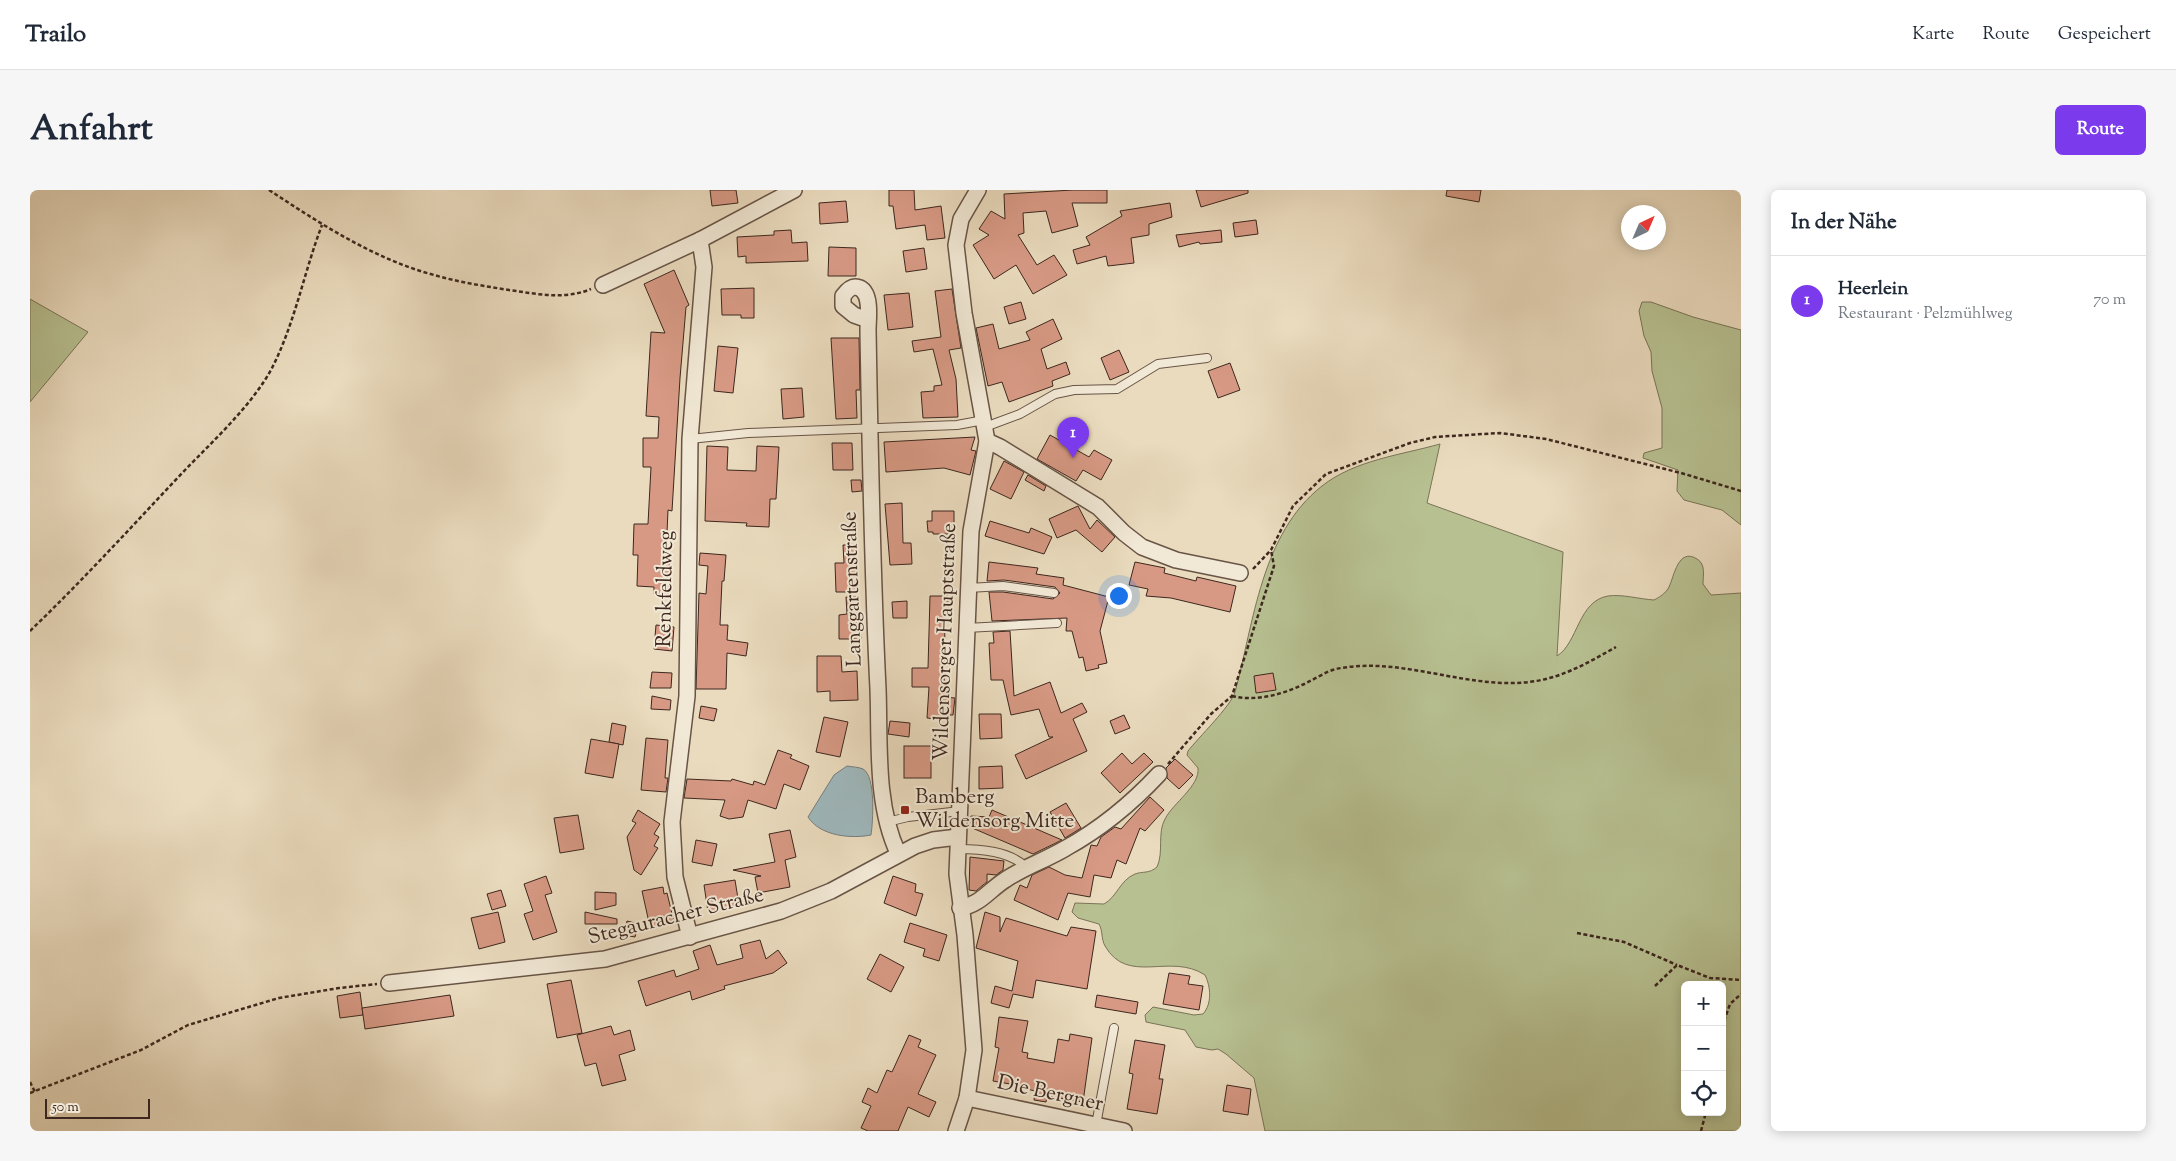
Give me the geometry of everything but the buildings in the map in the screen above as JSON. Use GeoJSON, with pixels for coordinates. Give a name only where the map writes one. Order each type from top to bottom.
{"type":"FeatureCollection","features":[{"type":"Feature","properties":{"kind":"street"},"geometry":{"type":"LineString","coordinates":[[603,285],[700,240],[794,190]]}},
{"type":"Feature","properties":{"kind":"street","name":"Wildensorger Hauptstraße"},"geometry":{"type":"LineString","coordinates":[[956,1131],[967,1098],[974,1050],[957,874],[971,531],[985,430],[956,262],[956,245],[961,219],[973,192]]}},
{"type":"Feature","properties":{"kind":"street","name":"Renkfeldweg"},"geometry":{"type":"LineString","coordinates":[[690,936],[675,877],[672,822],[686,696],[690,439],[704,267],[700,240]]}},
{"type":"Feature","properties":{"kind":"street","name":"Langgartenstraße"},"geometry":{"type":"LineString","coordinates":[[868,320],[873,587],[882,793],[887,822],[898,853]]}},
{"type":"Feature","properties":{"kind":"street"},"geometry":{"type":"LineString","coordinates":[[985,430],[1000,447],[1098,507],[1124,533],[1142,547],[1176,560],[1240,573]]}},
{"type":"Feature","properties":{"kind":"street"},"geometry":{"type":"LineString","coordinates":[[960,908],[970,906],[981,900],[1003,881],[1064,850],[1122,812],[1158,774]]}},
{"type":"Feature","properties":{"kind":"street","name":"Stegauracher Straße"},"geometry":{"type":"LineString","coordinates":[[389,983],[605,959],[813,900],[898,853],[933,840],[958,843]]}},
{"type":"Feature","properties":{"kind":"street","name":"Die Bergner"},"geometry":{"type":"LineString","coordinates":[[967,1098],[1124,1131]]}},
{"type":"Feature","properties":{"kind":"lane"},"geometry":{"type":"LineString","coordinates":[[690,439],[748,433],[957,425],[985,430],[1020,414],[1055,394],[1074,390],[1117,389],[1158,364],[1207,358]]}},
{"type":"Feature","properties":{"kind":"lane"},"geometry":{"type":"LineString","coordinates":[[968,588],[1003,586],[1054,593]]}},
{"type":"Feature","properties":{"kind":"lane"},"geometry":{"type":"LineString","coordinates":[[966,628],[1057,622]]}},
{"type":"Feature","properties":{"kind":"lane"},"geometry":{"type":"LineString","coordinates":[[887,822],[908,817],[960,811]]}},
{"type":"Feature","properties":{"kind":"lane"},"geometry":{"type":"LineString","coordinates":[[958,843],[974,849],[1012,856],[1026,868]]}},
{"type":"Feature","properties":{"kind":"lane"},"geometry":{"type":"LineString","coordinates":[[1096,1125],[1114,1028]]}},
{"type":"Feature","properties":{"kind":"path"},"geometry":{"type":"LineString","coordinates":[[270,190],[322,225],[393,261],[434,276],[549,296],[581,293],[603,285]]}},
{"type":"Feature","properties":{"kind":"path"},"geometry":{"type":"LineString","coordinates":[[30,631],[64,598],[221,432],[266,377],[291,325],[307,265],[322,225]]}},
{"type":"Feature","properties":{"kind":"path"},"geometry":{"type":"LineString","coordinates":[[1240,573],[1258,565],[1271,550],[1294,506],[1326,474],[1402,445],[1435,437],[1500,433],[1546,439],[1689,475],[1741,492]]}},
{"type":"Feature","properties":{"kind":"path"},"geometry":{"type":"LineString","coordinates":[[1158,774],[1212,714],[1232,696],[1274,566],[1271,550]]}},
{"type":"Feature","properties":{"kind":"path"},"geometry":{"type":"LineString","coordinates":[[1232,696],[1248,700],[1268,696],[1296,689],[1334,669],[1366,666],[1426,671],[1502,683],[1536,681],[1576,669],[1616,647]]}},
{"type":"Feature","properties":{"kind":"path"},"geometry":{"type":"LineString","coordinates":[[1577,933],[1624,942],[1710,978],[1741,980]]}},
{"type":"Feature","properties":{"kind":"path"},"geometry":{"type":"LineString","coordinates":[[1655,986],[1677,964]]}},
{"type":"Feature","properties":{"kind":"path"},"geometry":{"type":"LineString","coordinates":[[30,1093],[141,1050],[188,1025],[279,998],[339,988],[389,983]]}},
{"type":"Feature","properties":{"kind":"path"},"geometry":{"type":"LineString","coordinates":[[1722,1026],[1730,1004],[1741,994]]}},
{"type":"Feature","properties":{"kind":"path"},"geometry":{"type":"LineString","coordinates":[[30,1082],[35,1092]]}},
{"type":"Feature","properties":{"kind":"path"},"geometry":{"type":"LineString","coordinates":[[1701,1131],[1705,1116]]}},
{"type":"Feature","properties":{"kind":"green space"},"geometry":{"type":"Polygon","coordinates":[[[30,299],[88,332],[30,402],[30,299]]]}},
{"type":"Feature","properties":{"kind":"green space"},"geometry":{"type":"Polygon","coordinates":[[[1642,302],[1651,302],[1693,317],[1741,330],[1741,525],[1722,510],[1684,500],[1677,491],[1678,470],[1643,458],[1644,453],[1662,448],[1662,408],[1652,371],[1651,352],[1644,336],[1639,311],[1642,302]]]}},
{"type":"Feature","properties":{"kind":"green space"},"geometry":{"type":"Polygon","coordinates":[[[1440,444],[1427,503],[1563,552],[1557,656],[1570,642],[1584,614],[1598,599],[1608,596],[1625,596],[1654,600],[1663,595],[1668,589],[1678,565],[1685,557],[1691,556],[1700,561],[1703,570],[1703,584],[1711,595],[1741,593],[1741,1131],[1265,1131],[1254,1078],[1218,1049],[1212,1050],[1196,1047],[1185,1030],[1146,1022],[1145,1015],[1153,1007],[1194,1015],[1203,1014],[1208,1005],[1210,995],[1205,975],[1192,969],[1178,966],[1138,967],[1125,964],[1114,958],[1105,946],[1099,924],[1078,918],[1072,912],[1075,903],[1104,904],[1130,877],[1138,873],[1151,871],[1157,867],[1160,855],[1161,830],[1165,819],[1191,788],[1197,775],[1198,768],[1187,755],[1188,751],[1221,713],[1235,692],[1263,581],[1285,529],[1302,506],[1322,486],[1349,470],[1379,459],[1440,444]]]}},
{"type":"Feature","properties":{"kind":"water"},"geometry":{"type":"Polygon","coordinates":[[[847,766],[863,769],[870,780],[873,800],[871,835],[854,837],[836,835],[820,828],[808,817],[834,775],[847,766]]]}},
{"type":"Feature","properties":{"kind":"place","name":"Heerlein"},"geometry":{"type":"Point","coordinates":[1073,458]}},
{"type":"Feature","properties":{"kind":"place","name":"Bamberg Wildensorg Mitte"},"geometry":{"type":"Point","coordinates":[905,810]}}]}
